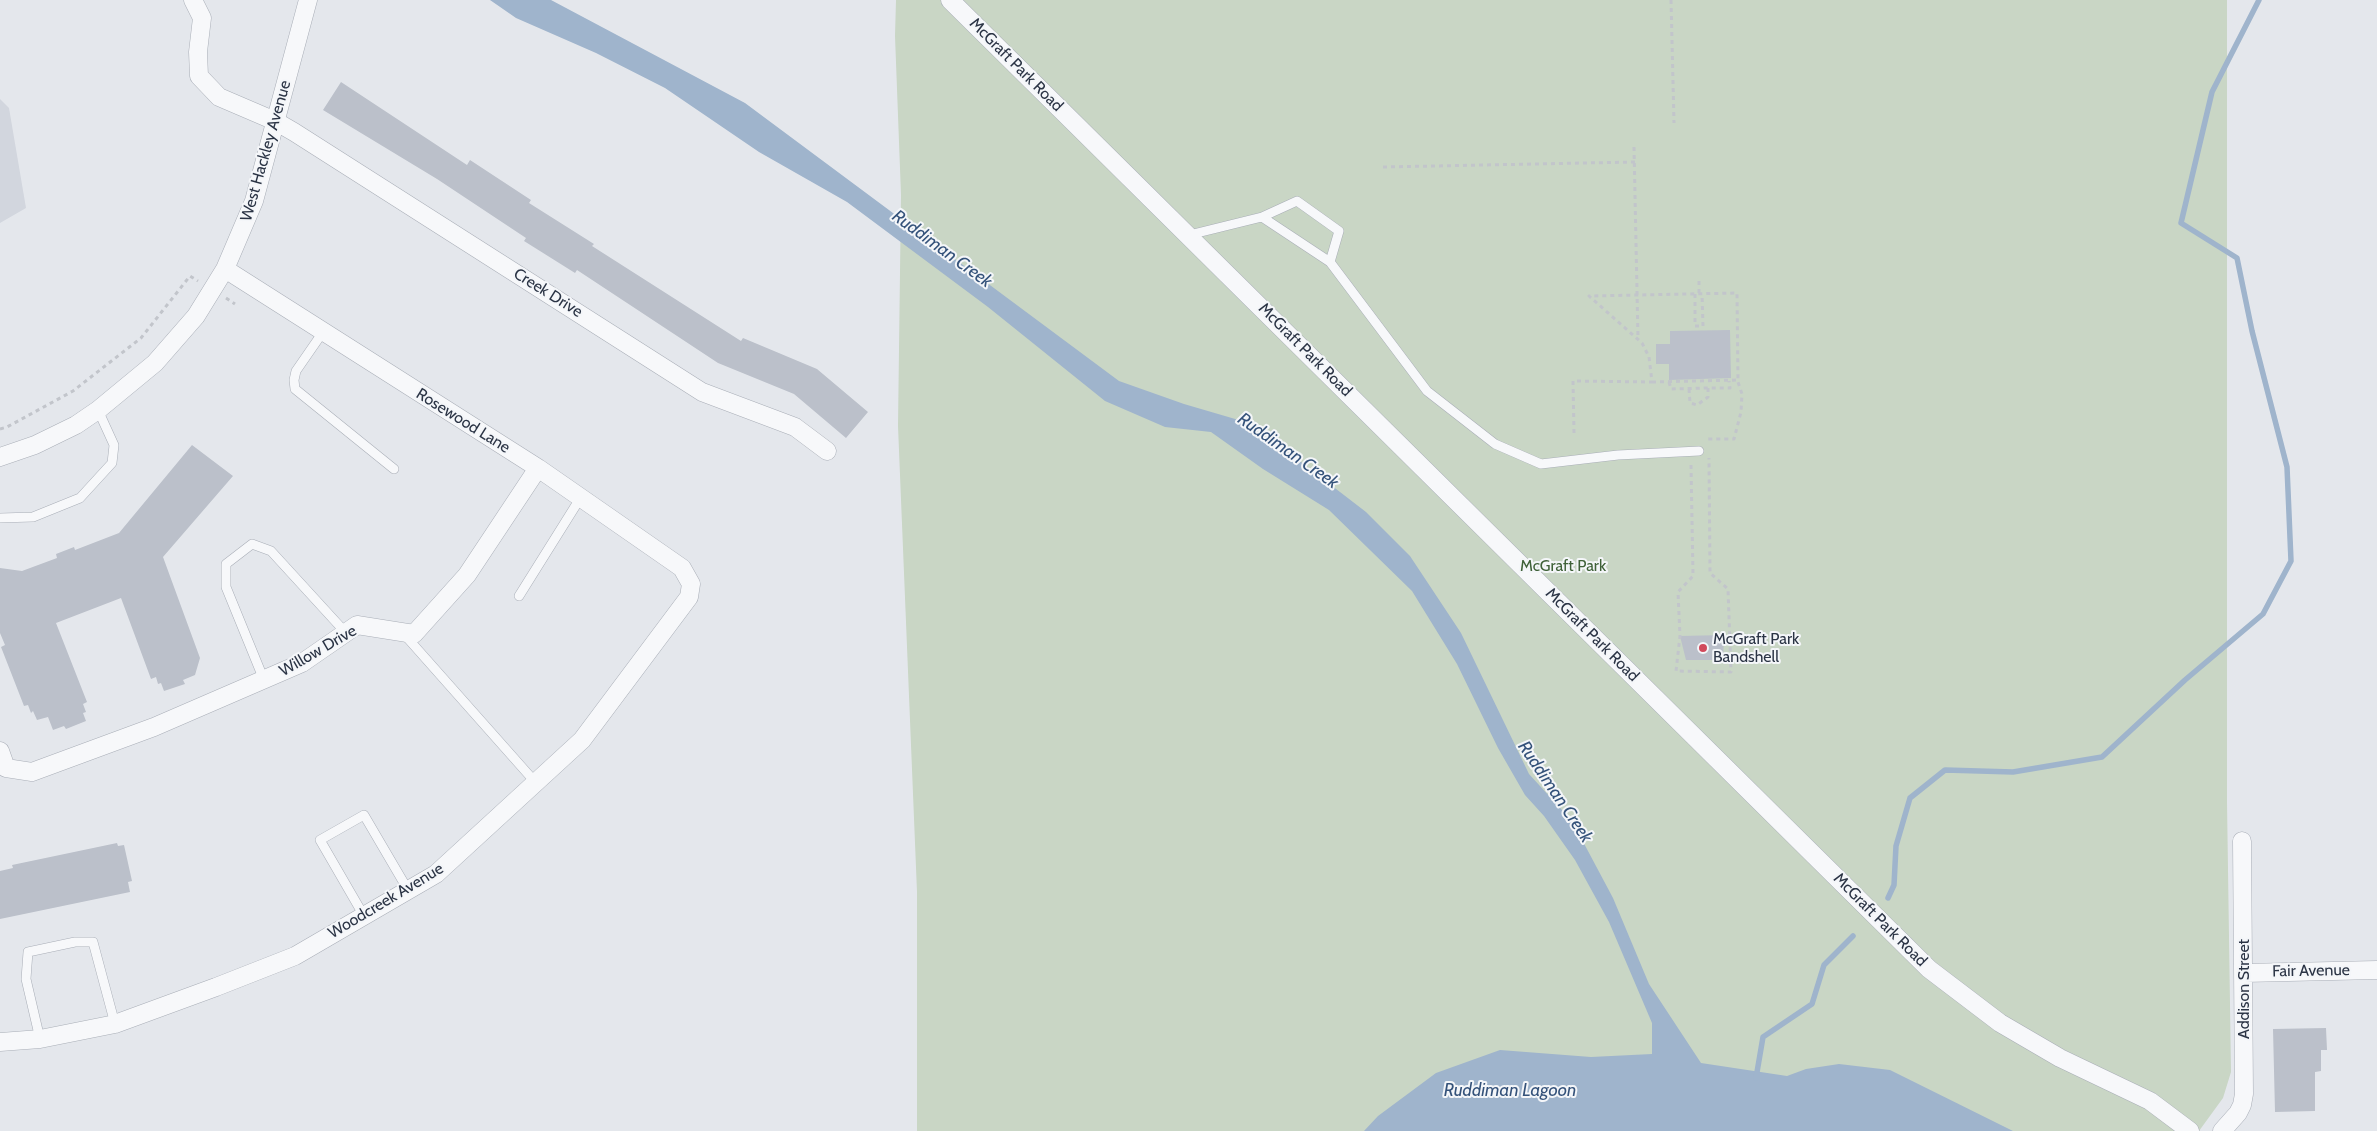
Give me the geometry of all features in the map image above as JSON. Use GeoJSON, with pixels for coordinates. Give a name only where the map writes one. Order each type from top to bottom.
{"type":"FeatureCollection","features":[{"type":"Feature","properties":{"kind":"street","name":"Creek Drive"},"geometry":{"type":"LineString","coordinates":[[194,0],[202,18],[198,52],[199,76],[219,97],[275,120],[702,392],[796,427],[827,451]]}},
{"type":"Feature","properties":{"kind":"street","name":"West Hackley Avenue"},"geometry":{"type":"LineString","coordinates":[[0,457],[35,444],[76,425],[98,410],[135,381],[174,343],[196,316],[225,270],[254,201],[308,0]]}},
{"type":"Feature","properties":{"kind":"street","name":"McGraft Park Road"},"geometry":{"type":"LineString","coordinates":[[950,0],[1929,969],[2000,1023],[2060,1058],[2150,1101],[2190,1131]]}},
{"type":"Feature","properties":{"kind":"street","name":"Rosewood Lane"},"geometry":{"type":"LineString","coordinates":[[225,270],[582,497],[682,568],[691,584]]}},
{"type":"Feature","properties":{"kind":"street","name":"Willow Drive"},"geometry":{"type":"LineString","coordinates":[[3,772],[32,772],[154,727],[302,663],[357,625],[414,634],[467,575],[538,468]]}},
{"type":"Feature","properties":{"kind":"street","name":"Woodcreek Avenue"},"geometry":{"type":"LineString","coordinates":[[0,1042],[40,1040],[115,1024],[216,987],[295,956],[436,874],[582,740],[689,597],[691,584]]}},
{"type":"Feature","properties":{"kind":"street"},"geometry":{"type":"LineString","coordinates":[[0,751],[3,772]]}},
{"type":"Feature","properties":{"kind":"street","name":"Addison Street"},"geometry":{"type":"LineString","coordinates":[[2222,1131],[2238,1113],[2244,1094],[2242,841]]}},
{"type":"Feature","properties":{"kind":"street","name":"Fair Avenue"},"geometry":{"type":"LineString","coordinates":[[2244,973],[2377,970]]}},
{"type":"Feature","properties":{"kind":"lane"},"geometry":{"type":"LineString","coordinates":[[1189,235],[1262,216],[1297,201],[1339,231],[1330,262]]}},
{"type":"Feature","properties":{"kind":"lane"},"geometry":{"type":"LineString","coordinates":[[1262,216],[1330,262],[1427,390],[1495,444],[1542,464],[1618,455],[1699,451]]}},
{"type":"Feature","properties":{"kind":"lane"},"geometry":{"type":"LineString","coordinates":[[323,332],[296,371],[295,389],[394,469]]}},
{"type":"Feature","properties":{"kind":"lane"},"geometry":{"type":"LineString","coordinates":[[0,518],[33,517],[80,498],[112,463],[114,445],[98,410]]}},
{"type":"Feature","properties":{"kind":"lane"},"geometry":{"type":"LineString","coordinates":[[518,596],[582,497]]}},
{"type":"Feature","properties":{"kind":"lane"},"geometry":{"type":"LineString","coordinates":[[264,680],[226,588],[226,564],[252,544],[271,551],[346,633]]}},
{"type":"Feature","properties":{"kind":"lane"},"geometry":{"type":"LineString","coordinates":[[401,632],[536,783]]}},
{"type":"Feature","properties":{"kind":"lane"},"geometry":{"type":"LineString","coordinates":[[364,916],[320,840],[364,815],[408,890]]}},
{"type":"Feature","properties":{"kind":"lane"},"geometry":{"type":"LineString","coordinates":[[40,1040],[26,979],[28,952],[75,942],[93,942],[115,1024]]}},
{"type":"Feature","properties":{"kind":"path"},"geometry":{"type":"LineString","coordinates":[[1671,0],[1674,123]]}},
{"type":"Feature","properties":{"kind":"path"},"geometry":{"type":"LineString","coordinates":[[1634,147],[1638,340]]}},
{"type":"Feature","properties":{"kind":"path"},"geometry":{"type":"LineString","coordinates":[[1383,167],[1635,162]]}},
{"type":"Feature","properties":{"kind":"path"},"geometry":{"type":"LineString","coordinates":[[0,429],[73,391],[141,338],[190,276],[235,304]]}},
{"type":"Feature","properties":{"kind":"path"},"geometry":{"type":"LineString","coordinates":[[1699,281],[1695,326],[1703,326],[1699,294]]}},
{"type":"Feature","properties":{"kind":"path"},"geometry":{"type":"LineString","coordinates":[[1652,382],[1649,356],[1638,340],[1589,296],[1737,293],[1739,380],[1742,394],[1741,412],[1734,439],[1708,439],[1708,445]]}},
{"type":"Feature","properties":{"kind":"path"},"geometry":{"type":"LineString","coordinates":[[1574,432],[1573,381],[1669,382],[1739,380]]}},
{"type":"Feature","properties":{"kind":"path"},"geometry":{"type":"LineString","coordinates":[[1669,382],[1671,389],[1730,388],[1730,381]]}},
{"type":"Feature","properties":{"kind":"path"},"geometry":{"type":"LineString","coordinates":[[1689,388],[1690,403],[1697,405],[1708,397],[1708,388]]}},
{"type":"Feature","properties":{"kind":"path"},"geometry":{"type":"LineString","coordinates":[[1699,451],[1710,573],[1728,589],[1731,672],[1676,671],[1680,636],[1678,592],[1694,576],[1699,451]]}},
{"type":"Feature","properties":{"kind":"shaded area"},"geometry":{"type":"Polygon","coordinates":[[[0,99],[9,108],[26,208],[0,223],[0,99]]]}},
{"type":"Feature","properties":{"kind":"green space","name":"McGraft Park"},"geometry":{"type":"Polygon","coordinates":[[[896,0],[2227,0],[2227,802],[2231,1072],[2223,1098],[2199,1131],[917,1131],[917,892],[898,426],[901,195],[895,36],[896,0]]]}},
{"type":"Feature","properties":{"kind":"water","name":"Ruddiman Lagoon"},"geometry":{"type":"Polygon","coordinates":[[[490,0],[551,0],[745,103],[1119,381],[1184,404],[1242,421],[1301,462],[1366,512],[1410,556],[1461,633],[1529,774],[1572,821],[1613,898],[1649,984],[1701,1063],[1787,1076],[1806,1069],[1839,1064],[1890,1070],[2013,1131],[1364,1131],[1378,1116],[1436,1073],[1500,1050],[1591,1057],[1652,1054],[1652,1023],[1609,922],[1575,860],[1544,816],[1525,795],[1498,748],[1457,664],[1412,591],[1329,510],[1263,469],[1211,432],[1165,427],[1105,401],[988,307],[847,202],[759,152],[665,88],[596,53],[516,18],[490,0]]]}},
{"type":"Feature","properties":{"kind":"building"},"geometry":{"type":"Polygon","coordinates":[[[341,82],[467,165],[470,160],[531,200],[529,203],[594,244],[592,246],[741,341],[743,338],[817,369],[868,412],[846,438],[794,394],[718,363],[577,270],[575,273],[524,241],[526,238],[437,179],[323,110],[341,82]]]}},
{"type":"Feature","properties":{"kind":"building"},"geometry":{"type":"Polygon","coordinates":[[[1730,330],[1731,378],[1669,380],[1669,364],[1656,364],[1656,344],[1670,344],[1670,331],[1730,330]]]}},
{"type":"Feature","properties":{"kind":"building"},"geometry":{"type":"Polygon","coordinates":[[[192,445],[233,476],[163,557],[200,658],[195,675],[183,680],[185,684],[164,691],[161,683],[158,684],[156,677],[151,679],[121,598],[56,623],[87,702],[83,704],[86,712],[83,713],[86,721],[66,729],[64,726],[53,730],[48,717],[37,720],[33,711],[31,713],[28,705],[24,706],[1,647],[5,645],[0,633],[0,568],[22,571],[57,558],[56,554],[74,547],[75,550],[119,533],[192,445]]]}},
{"type":"Feature","properties":{"kind":"building","name":"McGraft Park Bandshell"},"geometry":{"type":"Polygon","coordinates":[[[1724,635],[1723,660],[1686,660],[1680,636],[1724,635]]]}},
{"type":"Feature","properties":{"kind":"building"},"geometry":{"type":"Polygon","coordinates":[[[117,843],[118,846],[124,845],[132,881],[128,882],[130,892],[0,919],[0,871],[13,868],[12,865],[117,843]]]}},
{"type":"Feature","properties":{"kind":"building"},"geometry":{"type":"Polygon","coordinates":[[[2326,1028],[2327,1050],[2321,1050],[2321,1071],[2315,1072],[2315,1111],[2275,1112],[2273,1029],[2326,1028]]]}},
{"type":"Feature","properties":{"kind":"waterway"},"geometry":{"type":"LineString","coordinates":[[1888,898],[1894,885],[1896,846],[1910,798],[1945,770],[2013,772],[2102,757],[2185,680],[2263,614],[2291,561],[2287,467],[2252,331],[2237,258],[2181,223],[2212,92],[2259,0]]}},
{"type":"Feature","properties":{"kind":"waterway"},"geometry":{"type":"LineString","coordinates":[[1756,1078],[1763,1037],[1812,1004],[1824,965],[1853,936]]}},
{"type":"Feature","properties":{"kind":"place","name":"McGraft Park Bandshell"},"geometry":{"type":"Point","coordinates":[1703,648]}},
{"type":"Feature","properties":{"kind":"water label","name":"Ruddiman Creek"},"geometry":{"type":"Point","coordinates":[942,249]}},
{"type":"Feature","properties":{"kind":"water label","name":"Ruddiman Creek"},"geometry":{"type":"Point","coordinates":[1288,451]}},
{"type":"Feature","properties":{"kind":"water label","name":"Ruddiman Creek"},"geometry":{"type":"Point","coordinates":[1555,792]}}]}
